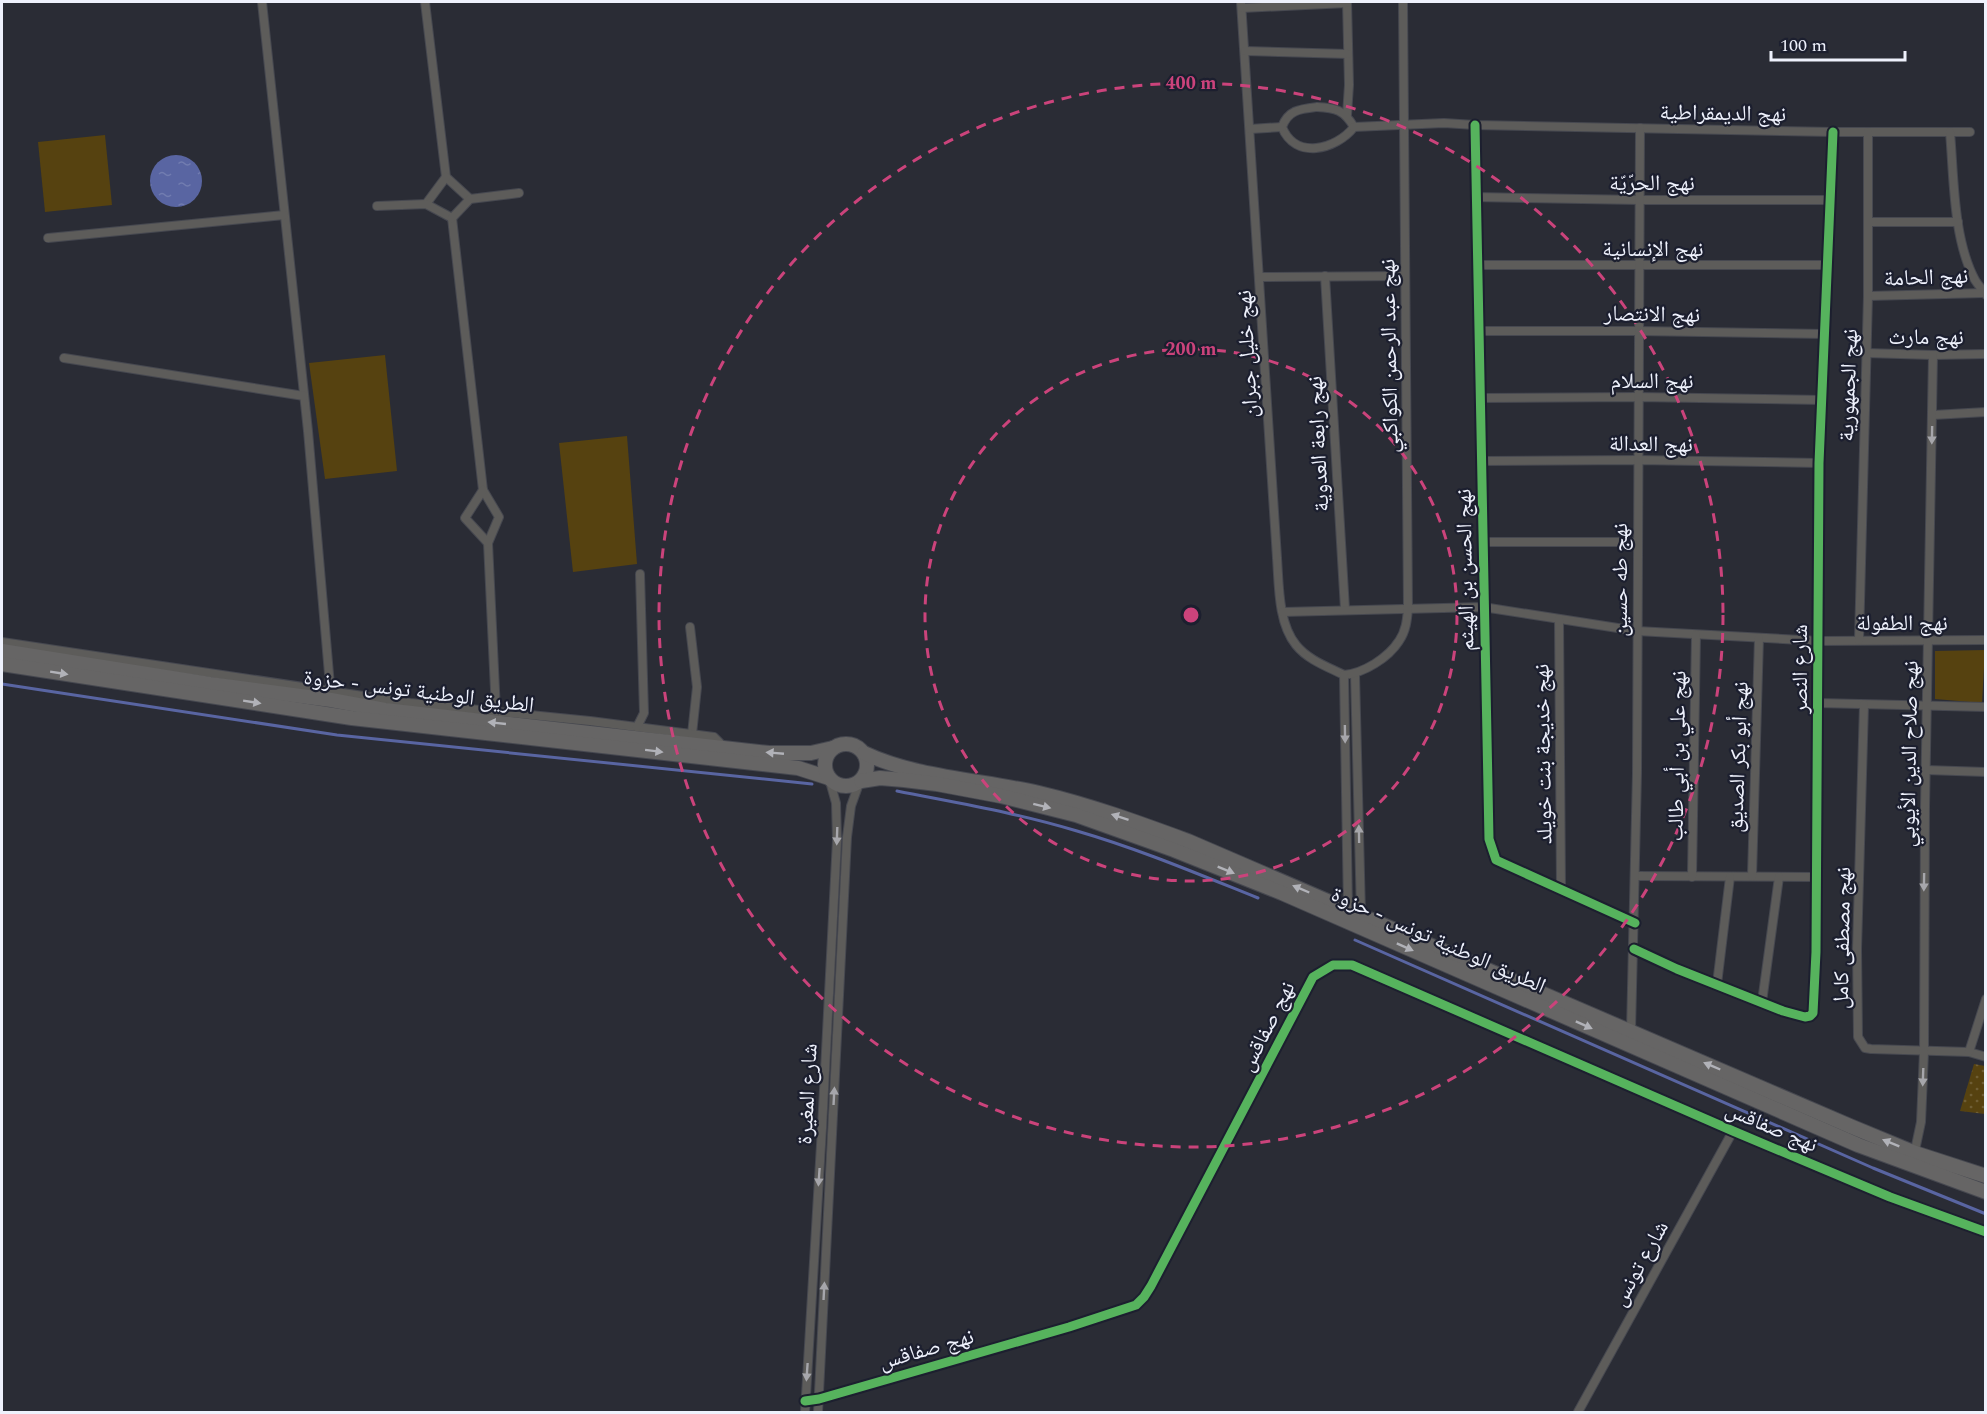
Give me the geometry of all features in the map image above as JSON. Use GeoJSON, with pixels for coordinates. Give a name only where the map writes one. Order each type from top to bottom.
{"type":"FeatureCollection","features":[{"type":"Feature","properties":{"kind":"main road","name":"الطريق الوطنية تونس - حزوة"},"geometry":{"type":"LineString","coordinates":[[2,651],[199,683],[331,696],[385,710],[787,754],[811,753],[832,748]]}},
{"type":"Feature","properties":{"kind":"main road","name":"الطريق الوطنية تونس - حزوة"},"geometry":{"type":"LineString","coordinates":[[2,664],[352,718],[798,768],[829,778]]}},
{"type":"Feature","properties":{"kind":"main road"},"geometry":{"type":"LineString","coordinates":[[850,743],[864,753],[868,768],[860,781],[844,786],[829,778],[825,762],[832,748],[850,743]]}},
{"type":"Feature","properties":{"kind":"main road","name":"الطريق الوطنية تونس - حزوة"},"geometry":{"type":"LineString","coordinates":[[864,753],[892,765],[1039,793],[1114,815],[1188,841],[1631,1031],[1986,1192]]}},
{"type":"Feature","properties":{"kind":"main road","name":"الطريق الوطنية تونس - حزوة"},"geometry":{"type":"LineString","coordinates":[[860,781],[880,778],[904,780],[946,785],[1001,796],[1076,816],[1174,850],[1282,893],[1858,1145],[1986,1176]]}},
{"type":"Feature","properties":{"kind":"street"},"geometry":{"type":"LineString","coordinates":[[262,2],[304,396],[331,696]]}},
{"type":"Feature","properties":{"kind":"street"},"geometry":{"type":"LineString","coordinates":[[425,2],[446,177],[470,199]]}},
{"type":"Feature","properties":{"kind":"street"},"geometry":{"type":"LineString","coordinates":[[1242,5],[1347,2],[1347,115],[1354,127],[1337,143],[1316,148],[1304,147],[1292,141],[1285,135],[1282,127],[1285,119],[1300,109],[1330,108],[1347,115]]}},
{"type":"Feature","properties":{"kind":"street","name":"نهج عبد الرحمن الكواكبي"},"geometry":{"type":"LineString","coordinates":[[1344,675],[1355,674],[1388,653],[1399,641],[1406,627],[1408,609],[1403,2]]}},
{"type":"Feature","properties":{"kind":"street","name":"نهج خليل جبران"},"geometry":{"type":"LineString","coordinates":[[1242,5],[1277,558],[1283,612],[1288,632],[1296,645],[1308,657],[1344,675]]}},
{"type":"Feature","properties":{"kind":"street"},"geometry":{"type":"LineString","coordinates":[[1245,51],[1348,54]]}},
{"type":"Feature","properties":{"kind":"street","name":"نهج الديمقراطية"},"geometry":{"type":"LineString","coordinates":[[1354,127],[1444,123],[1475,126],[1970,132]]}},
{"type":"Feature","properties":{"kind":"street","name":"نهج الحسن بن الهيثم"},"geometry":{"type":"LineString","coordinates":[[1475,126],[1489,839],[1496,860],[1635,923]]}},
{"type":"Feature","properties":{"kind":"street"},"geometry":{"type":"LineString","coordinates":[[1250,129],[1282,127]]}},
{"type":"Feature","properties":{"kind":"street","name":"نهج طه حسين"},"geometry":{"type":"LineString","coordinates":[[1631,1031],[1636,876],[1640,128]]}},
{"type":"Feature","properties":{"kind":"street","name":"شارع النصر"},"geometry":{"type":"LineString","coordinates":[[1634,949],[1677,969],[1762,1002],[1805,1017],[1813,1013],[1819,640],[1819,463],[1833,132]]}},
{"type":"Feature","properties":{"kind":"street","name":"نهج الجمهورية"},"geometry":{"type":"LineString","coordinates":[[1859,640],[1868,296],[1868,132]]}},
{"type":"Feature","properties":{"kind":"street"},"geometry":{"type":"LineString","coordinates":[[1950,132],[1958,222],[1970,269],[1975,281],[1985,294]]}},
{"type":"Feature","properties":{"kind":"street"},"geometry":{"type":"LineString","coordinates":[[426,204],[446,177]]}},
{"type":"Feature","properties":{"kind":"street"},"geometry":{"type":"LineString","coordinates":[[496,711],[488,543],[499,517],[483,490],[452,218],[470,199],[519,193]]}},
{"type":"Feature","properties":{"kind":"street","name":"نهج الحرّيّة"},"geometry":{"type":"LineString","coordinates":[[1475,197],[1829,200]]}},
{"type":"Feature","properties":{"kind":"street"},"geometry":{"type":"LineString","coordinates":[[377,206],[426,204],[452,218]]}},
{"type":"Feature","properties":{"kind":"street"},"geometry":{"type":"LineString","coordinates":[[48,238],[284,215]]}},
{"type":"Feature","properties":{"kind":"street"},"geometry":{"type":"LineString","coordinates":[[1868,222],[1958,222]]}},
{"type":"Feature","properties":{"kind":"street","name":"نهج الإنسانية"},"geometry":{"type":"LineString","coordinates":[[1479,265],[1827,265]]}},
{"type":"Feature","properties":{"kind":"street","name":"نهج رابعة العدوية"},"geometry":{"type":"LineString","coordinates":[[1325,276],[1345,609]]}},
{"type":"Feature","properties":{"kind":"street"},"geometry":{"type":"LineString","coordinates":[[1259,278],[1404,276]]}},
{"type":"Feature","properties":{"kind":"street","name":"نهج الحامة"},"geometry":{"type":"LineString","coordinates":[[1868,296],[1985,294]]}},
{"type":"Feature","properties":{"kind":"street","name":"نهج الانتصار"},"geometry":{"type":"LineString","coordinates":[[1479,331],[1825,334]]}},
{"type":"Feature","properties":{"kind":"street","name":"نهج مارث"},"geometry":{"type":"LineString","coordinates":[[1866,353],[1986,354]]}},
{"type":"Feature","properties":{"kind":"street","name":"نهج صلاح الدين الأيوبي"},"geometry":{"type":"LineString","coordinates":[[1913,1159],[1920,1122],[1924,1052],[1923,960],[1933,355]]}},
{"type":"Feature","properties":{"kind":"street"},"geometry":{"type":"LineString","coordinates":[[64,358],[304,396]]}},
{"type":"Feature","properties":{"kind":"street","name":"نهج السلام"},"geometry":{"type":"LineString","coordinates":[[1481,398],[1637,397],[1822,400]]}},
{"type":"Feature","properties":{"kind":"street"},"geometry":{"type":"LineString","coordinates":[[1933,415],[1986,412]]}},
{"type":"Feature","properties":{"kind":"street","name":"نهج العدالة"},"geometry":{"type":"LineString","coordinates":[[1481,461],[1637,460],[1819,463]]}},
{"type":"Feature","properties":{"kind":"street"},"geometry":{"type":"LineString","coordinates":[[483,490],[465,518],[488,543]]}},
{"type":"Feature","properties":{"kind":"street"},"geometry":{"type":"LineString","coordinates":[[1482,542],[1638,542]]}},
{"type":"Feature","properties":{"kind":"street"},"geometry":{"type":"LineString","coordinates":[[637,727],[644,713],[640,574]]}},
{"type":"Feature","properties":{"kind":"street","name":"نهج الطفولة"},"geometry":{"type":"LineString","coordinates":[[1283,612],[1483,607],[1637,632],[1819,640],[1986,640]]}},
{"type":"Feature","properties":{"kind":"street","name":"نهج خديجة بنت خويلد"},"geometry":{"type":"LineString","coordinates":[[1559,619],[1561,890]]}},
{"type":"Feature","properties":{"kind":"street"},"geometry":{"type":"LineString","coordinates":[[690,627],[697,687],[692,734]]}},
{"type":"Feature","properties":{"kind":"street","name":"نهج علي بن أبي طالب"},"geometry":{"type":"LineString","coordinates":[[1692,877],[1695,635]]}},
{"type":"Feature","properties":{"kind":"street","name":"نهج أبو بكر الصديق"},"geometry":{"type":"LineString","coordinates":[[1752,876],[1759,638]]}},
{"type":"Feature","properties":{"kind":"street"},"geometry":{"type":"LineString","coordinates":[[2,642],[331,696],[496,711],[714,737],[724,747]]}},
{"type":"Feature","properties":{"kind":"street"},"geometry":{"type":"LineString","coordinates":[[1354,911],[1355,674]]}},
{"type":"Feature","properties":{"kind":"street"},"geometry":{"type":"LineString","coordinates":[[1344,675],[1354,911]]}},
{"type":"Feature","properties":{"kind":"street"},"geometry":{"type":"LineString","coordinates":[[1818,704],[1986,707]]}},
{"type":"Feature","properties":{"kind":"street","name":"نهج مصطفى كامل"},"geometry":{"type":"LineString","coordinates":[[1864,705],[1857,949],[1858,1037],[1865,1048],[1870,1049],[1969,1052],[1986,1058]]}},
{"type":"Feature","properties":{"kind":"street"},"geometry":{"type":"LineString","coordinates":[[1926,770],[1986,772]]}},
{"type":"Feature","properties":{"kind":"street","name":"شارع المغيرة"},"geometry":{"type":"LineString","coordinates":[[805,1413],[837,840],[836,803],[829,778]]}},
{"type":"Feature","properties":{"kind":"street","name":"شارع المغيرة"},"geometry":{"type":"LineString","coordinates":[[818,1413],[847,837],[851,806],[860,781]]}},
{"type":"Feature","properties":{"kind":"street"},"geometry":{"type":"LineString","coordinates":[[1636,876],[1816,877]]}},
{"type":"Feature","properties":{"kind":"street"},"geometry":{"type":"LineString","coordinates":[[1717,984],[1730,877]]}},
{"type":"Feature","properties":{"kind":"street"},"geometry":{"type":"LineString","coordinates":[[1762,1002],[1779,877]]}},
{"type":"Feature","properties":{"kind":"street","name":"نهج صفاقس"},"geometry":{"type":"LineString","coordinates":[[806,1401],[1069,1327],[1136,1305],[1144,1298],[1151,1286],[1313,977],[1333,965],[1352,965],[1733,1131],[1890,1197],[1986,1232]]}},
{"type":"Feature","properties":{"kind":"street"},"geometry":{"type":"LineString","coordinates":[[1969,1052],[1986,999]]}},
{"type":"Feature","properties":{"kind":"street","name":"شارع تونس"},"geometry":{"type":"LineString","coordinates":[[1578,1413],[1733,1131]]}},
{"type":"Feature","properties":{"kind":"shaded area"},"geometry":{"type":"Polygon","coordinates":[[[105,135],[112,205],[45,212],[38,142],[105,135]]]}},
{"type":"Feature","properties":{"kind":"shaded area"},"geometry":{"type":"Polygon","coordinates":[[[385,355],[397,471],[325,479],[309,363],[385,355]]]}},
{"type":"Feature","properties":{"kind":"shaded area"},"geometry":{"type":"Polygon","coordinates":[[[627,436],[637,564],[573,572],[559,443],[627,436]]]}},
{"type":"Feature","properties":{"kind":"shaded area"},"geometry":{"type":"Polygon","coordinates":[[[1985,650],[1982,703],[1935,699],[1935,651],[1985,650]]]}},
{"type":"Feature","properties":{"kind":"shaded area"},"geometry":{"type":"Polygon","coordinates":[[[1974,1064],[1985,1066],[1985,1114],[1960,1111],[1974,1064]]]}},
{"type":"Feature","properties":{"kind":"water"},"geometry":{"type":"Polygon","coordinates":[[[176,155],[186,157],[194,163],[200,171],[202,181],[200,191],[194,199],[186,205],[176,207],[166,205],[158,199],[152,191],[150,181],[152,171],[158,163],[166,157],[176,155]]]}},
{"type":"Feature","properties":{"kind":"waterway"},"geometry":{"type":"LineString","coordinates":[[2,684],[337,735],[812,784]]}},
{"type":"Feature","properties":{"kind":"waterway"},"geometry":{"type":"LineString","coordinates":[[897,791],[1010,814],[1077,831],[1146,854],[1258,898]]}},
{"type":"Feature","properties":{"kind":"waterway"},"geometry":{"type":"LineString","coordinates":[[1355,940],[1873,1168],[1986,1214]]}},
{"type":"Feature","properties":{"kind":"cycle path"},"geometry":{"type":"LineString","coordinates":[[1475,125],[1489,839],[1496,860],[1635,923]]}},
{"type":"Feature","properties":{"kind":"cycle path"},"geometry":{"type":"LineString","coordinates":[[1634,949],[1677,969],[1783,1011],[1805,1017],[1813,1013],[1816,952],[1819,463],[1833,132]]}},
{"type":"Feature","properties":{"kind":"cycle path"},"geometry":{"type":"LineString","coordinates":[[805,1401],[819,1399],[1069,1327],[1136,1305],[1151,1286],[1313,977],[1333,965],[1352,965],[1733,1131],[1890,1197],[1986,1232]]}}]}
